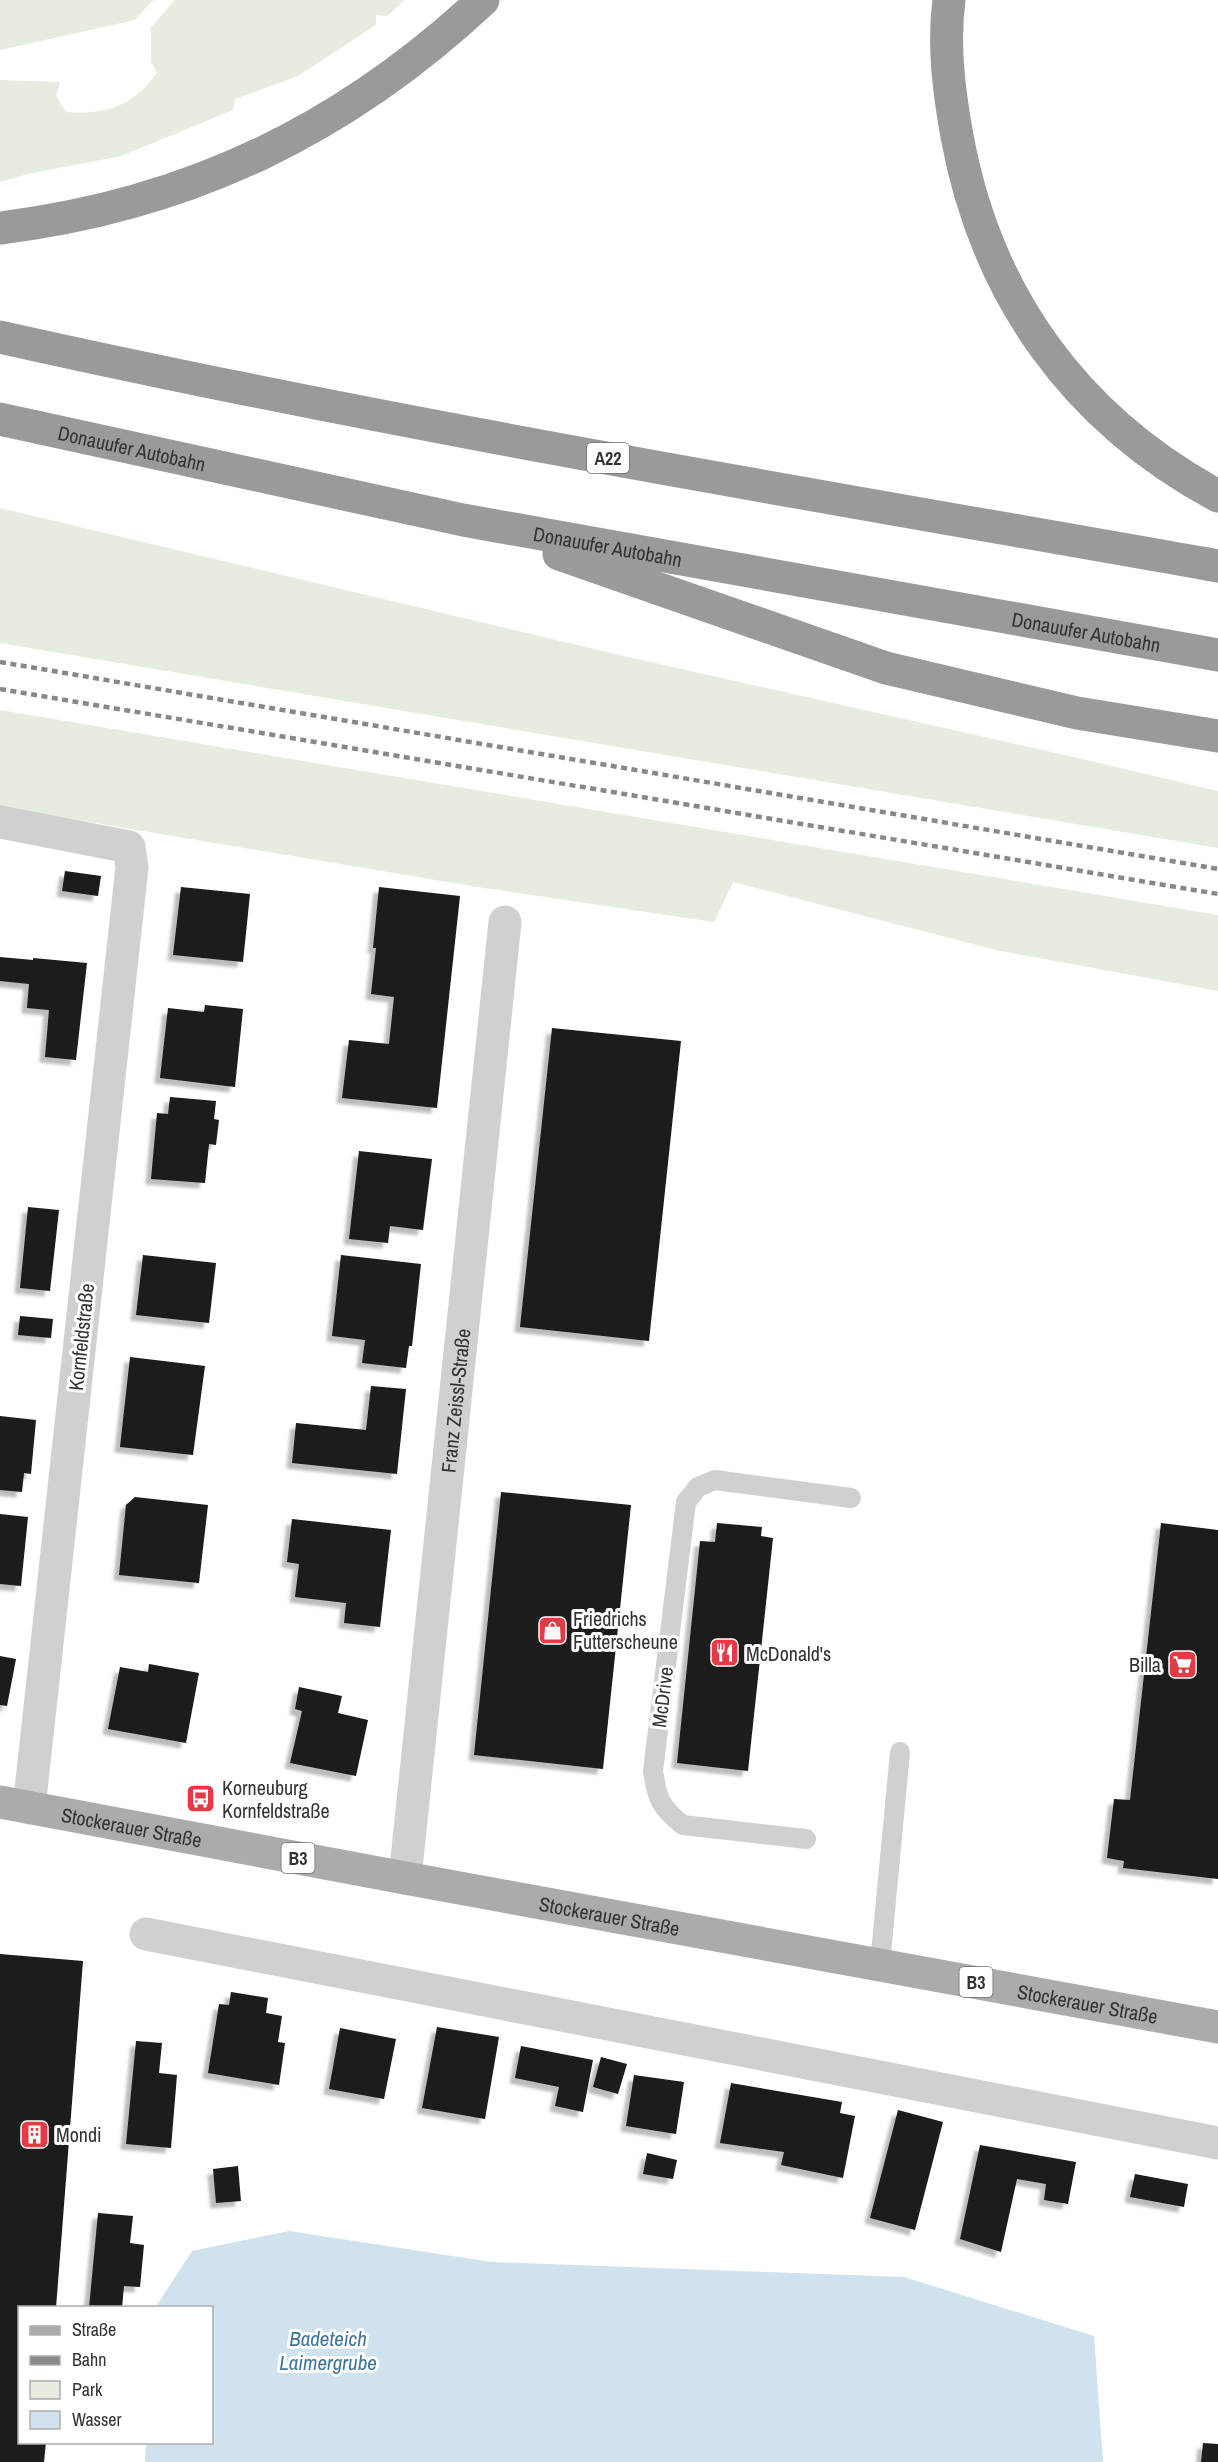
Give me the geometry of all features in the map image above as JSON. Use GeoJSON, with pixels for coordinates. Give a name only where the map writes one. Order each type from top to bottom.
{"type":"FeatureCollection","features":[{"type":"Feature","properties":{"kind":"highway"},"geometry":{"type":"LineString","coordinates":[[0,228],[114,208],[184,186],[240,164],[306,131],[353,104],[450,31],[483,0]]}},
{"type":"Feature","properties":{"kind":"highway"},"geometry":{"type":"LineString","coordinates":[[949,0],[947,13],[949,89],[962,164],[976,216],[987,245],[1006,282],[1030,324],[1058,364],[1095,407],[1126,436],[1165,465],[1218,496]]}},
{"type":"Feature","properties":{"kind":"highway","name":"A22"},"geometry":{"type":"LineString","coordinates":[[0,336],[139,368],[466,433],[1218,566]]}},
{"type":"Feature","properties":{"kind":"highway","name":"Donauufer Autobahn"},"geometry":{"type":"LineString","coordinates":[[0,419],[463,520],[1218,655]]}},
{"type":"Feature","properties":{"kind":"highway"},"geometry":{"type":"LineString","coordinates":[[463,520],[886,668],[1077,712],[1218,736]]}},
{"type":"Feature","properties":{"kind":"main road","name":"Stockerauer Straße"},"geometry":{"type":"LineString","coordinates":[[15,1805],[1218,2027]]}},
{"type":"Feature","properties":{"kind":"street","name":"Kornfeldstraße"},"geometry":{"type":"LineString","coordinates":[[0,822],[129,846],[132,867],[15,1805]]}},
{"type":"Feature","properties":{"kind":"street","name":"Franz Zeissl-Straße"},"geometry":{"type":"LineString","coordinates":[[405,1878],[505,922]]}},
{"type":"Feature","properties":{"kind":"street"},"geometry":{"type":"LineString","coordinates":[[146,1934],[1218,2144]]}},
{"type":"Feature","properties":{"kind":"lane","name":"McDrive"},"geometry":{"type":"LineString","coordinates":[[806,1839],[683,1825],[667,1813],[656,1794],[653,1771],[686,1502],[698,1487],[715,1480],[851,1498]]}},
{"type":"Feature","properties":{"kind":"lane"},"geometry":{"type":"LineString","coordinates":[[880,1964],[900,1752]]}},
{"type":"Feature","properties":{"kind":"green space"},"geometry":{"type":"Polygon","coordinates":[[[0,0],[156,0],[152,1],[135,20],[0,50],[0,0]]]}},
{"type":"Feature","properties":{"kind":"green space"},"geometry":{"type":"Polygon","coordinates":[[[175,0],[405,0],[387,16],[376,15],[376,25],[298,76],[235,99],[233,110],[121,156],[28,174],[0,182],[0,80],[60,82],[56,96],[66,112],[94,112],[118,106],[138,93],[157,73],[151,62],[151,27],[175,0]]]}},
{"type":"Feature","properties":{"kind":"green space"},"geometry":{"type":"Polygon","coordinates":[[[0,508],[624,656],[1218,791],[1218,848],[0,643],[0,508]]]}},
{"type":"Feature","properties":{"kind":"green space"},"geometry":{"type":"Polygon","coordinates":[[[0,710],[1218,915],[1218,991],[996,950],[733,882],[714,922],[477,887],[0,807],[0,710]]]}},
{"type":"Feature","properties":{"kind":"water","name":"Badeteich Laimergrube"},"geometry":{"type":"Polygon","coordinates":[[[289,2231],[492,2262],[904,2277],[1094,2336],[1103,2462],[145,2462],[146,2444],[213,2444],[213,2306],[157,2306],[192,2251],[289,2231]]]}},
{"type":"Feature","properties":{"kind":"building"},"geometry":{"type":"Polygon","coordinates":[[[65,871],[101,876],[98,896],[62,891],[65,871]]]}},
{"type":"Feature","properties":{"kind":"building"},"geometry":{"type":"Polygon","coordinates":[[[181,887],[250,894],[243,962],[173,955],[181,887]]]}},
{"type":"Feature","properties":{"kind":"building"},"geometry":{"type":"Polygon","coordinates":[[[379,887],[460,896],[437,1108],[342,1098],[349,1040],[389,1044],[394,997],[371,994],[379,887]]]}},
{"type":"Feature","properties":{"kind":"building"},"geometry":{"type":"Polygon","coordinates":[[[0,957],[87,963],[76,1060],[45,1057],[49,1010],[27,1008],[29,984],[0,981],[0,957]]]}},
{"type":"Feature","properties":{"kind":"building"},"geometry":{"type":"Polygon","coordinates":[[[205,1005],[243,1009],[235,1087],[160,1078],[168,1008],[204,1012],[205,1005]]]}},
{"type":"Feature","properties":{"kind":"building"},"geometry":{"type":"Polygon","coordinates":[[[552,1028],[681,1041],[649,1341],[520,1327],[552,1028]]]}},
{"type":"Feature","properties":{"kind":"building"},"geometry":{"type":"Polygon","coordinates":[[[170,1097],[216,1101],[214,1119],[219,1120],[216,1145],[209,1144],[205,1183],[151,1179],[157,1113],[168,1114],[170,1097]]]}},
{"type":"Feature","properties":{"kind":"building"},"geometry":{"type":"Polygon","coordinates":[[[359,1151],[432,1159],[423,1230],[390,1226],[388,1243],[349,1239],[359,1151]]]}},
{"type":"Feature","properties":{"kind":"building"},"geometry":{"type":"Polygon","coordinates":[[[28,1207],[59,1210],[50,1291],[20,1288],[28,1207]]]}},
{"type":"Feature","properties":{"kind":"building"},"geometry":{"type":"Polygon","coordinates":[[[143,1255],[216,1263],[209,1323],[136,1315],[143,1255]]]}},
{"type":"Feature","properties":{"kind":"building"},"geometry":{"type":"Polygon","coordinates":[[[341,1255],[421,1264],[412,1346],[409,1346],[406,1368],[362,1363],[365,1340],[332,1336],[341,1255]]]}},
{"type":"Feature","properties":{"kind":"building"},"geometry":{"type":"Polygon","coordinates":[[[20,1316],[53,1319],[51,1338],[18,1335],[20,1316]]]}},
{"type":"Feature","properties":{"kind":"building"},"geometry":{"type":"Polygon","coordinates":[[[130,1357],[205,1366],[193,1455],[120,1447],[130,1357]]]}},
{"type":"Feature","properties":{"kind":"building"},"geometry":{"type":"Polygon","coordinates":[[[371,1386],[406,1389],[397,1474],[292,1463],[296,1423],[366,1430],[371,1386]]]}},
{"type":"Feature","properties":{"kind":"building"},"geometry":{"type":"Polygon","coordinates":[[[0,1416],[36,1420],[31,1474],[24,1473],[22,1492],[0,1490],[0,1416]]]}},
{"type":"Feature","properties":{"kind":"building","name":"Friedrichs Futterscheune"},"geometry":{"type":"Polygon","coordinates":[[[501,1492],[631,1505],[603,1769],[474,1755],[501,1492]]]}},
{"type":"Feature","properties":{"kind":"building"},"geometry":{"type":"Polygon","coordinates":[[[135,1497],[208,1505],[199,1583],[119,1575],[126,1505],[135,1497]]]}},
{"type":"Feature","properties":{"kind":"building"},"geometry":{"type":"Polygon","coordinates":[[[0,1514],[28,1517],[21,1586],[0,1584],[0,1514]]]}},
{"type":"Feature","properties":{"kind":"building"},"geometry":{"type":"Polygon","coordinates":[[[292,1519],[391,1530],[380,1627],[344,1623],[346,1603],[295,1597],[299,1564],[287,1562],[292,1519]]]}},
{"type":"Feature","properties":{"kind":"building","name":"McDonald's"},"geometry":{"type":"Polygon","coordinates":[[[717,1523],[762,1527],[761,1536],[773,1538],[748,1771],[677,1763],[700,1541],[715,1542],[717,1523]]]}},
{"type":"Feature","properties":{"kind":"building","name":"Billa"},"geometry":{"type":"Polygon","coordinates":[[[1161,1523],[1218,1530],[1218,1879],[1123,1868],[1124,1861],[1107,1858],[1114,1799],[1130,1800],[1161,1523]]]}},
{"type":"Feature","properties":{"kind":"building"},"geometry":{"type":"Polygon","coordinates":[[[0,1656],[16,1659],[7,1706],[0,1705],[0,1656]]]}},
{"type":"Feature","properties":{"kind":"building"},"geometry":{"type":"Polygon","coordinates":[[[149,1664],[199,1673],[186,1743],[108,1729],[120,1667],[148,1672],[149,1664]]]}},
{"type":"Feature","properties":{"kind":"building"},"geometry":{"type":"Polygon","coordinates":[[[299,1687],[342,1696],[338,1713],[368,1720],[356,1776],[290,1763],[302,1711],[295,1709],[299,1687]]]}},
{"type":"Feature","properties":{"kind":"building","name":"Mondi"},"geometry":{"type":"Polygon","coordinates":[[[0,1954],[83,1961],[56,2306],[18,2306],[18,2444],[46,2444],[44,2462],[0,2462],[0,1954]]]}},
{"type":"Feature","properties":{"kind":"building"},"geometry":{"type":"Polygon","coordinates":[[[231,1992],[268,1998],[266,2013],[282,2016],[278,2042],[285,2043],[279,2085],[208,2073],[219,2004],[229,2005],[231,1992]]]}},
{"type":"Feature","properties":{"kind":"building"},"geometry":{"type":"Polygon","coordinates":[[[437,2027],[499,2037],[485,2119],[422,2108],[437,2027]]]}},
{"type":"Feature","properties":{"kind":"building"},"geometry":{"type":"Polygon","coordinates":[[[340,2028],[396,2039],[384,2099],[329,2089],[340,2028]]]}},
{"type":"Feature","properties":{"kind":"building"},"geometry":{"type":"Polygon","coordinates":[[[136,2041],[162,2043],[159,2073],[177,2075],[171,2148],[126,2144],[136,2041]]]}},
{"type":"Feature","properties":{"kind":"building"},"geometry":{"type":"Polygon","coordinates":[[[521,2046],[593,2060],[583,2112],[555,2106],[559,2087],[515,2078],[521,2046]]]}},
{"type":"Feature","properties":{"kind":"building"},"geometry":{"type":"Polygon","coordinates":[[[601,2057],[627,2064],[618,2094],[593,2087],[601,2057]]]}},
{"type":"Feature","properties":{"kind":"building"},"geometry":{"type":"Polygon","coordinates":[[[634,2075],[684,2082],[676,2134],[626,2126],[634,2075]]]}},
{"type":"Feature","properties":{"kind":"building"},"geometry":{"type":"Polygon","coordinates":[[[731,2083],[842,2102],[840,2113],[855,2116],[843,2178],[781,2165],[784,2152],[720,2143],[731,2083]]]}},
{"type":"Feature","properties":{"kind":"building"},"geometry":{"type":"Polygon","coordinates":[[[898,2110],[943,2122],[915,2230],[870,2218],[898,2110]]]}},
{"type":"Feature","properties":{"kind":"building"},"geometry":{"type":"Polygon","coordinates":[[[980,2145],[1076,2162],[1068,2204],[1044,2200],[1046,2184],[1017,2179],[1001,2252],[960,2239],[980,2145]]]}},
{"type":"Feature","properties":{"kind":"building"},"geometry":{"type":"Polygon","coordinates":[[[647,2153],[677,2160],[673,2179],[643,2174],[647,2153]]]}},
{"type":"Feature","properties":{"kind":"building"},"geometry":{"type":"Polygon","coordinates":[[[238,2166],[241,2201],[216,2203],[213,2169],[238,2166]]]}},
{"type":"Feature","properties":{"kind":"building"},"geometry":{"type":"Polygon","coordinates":[[[1135,2174],[1188,2184],[1184,2207],[1130,2197],[1135,2174]]]}},
{"type":"Feature","properties":{"kind":"building"},"geometry":{"type":"Polygon","coordinates":[[[98,2213],[133,2216],[130,2243],[144,2245],[140,2287],[124,2286],[122,2306],[89,2306],[98,2213]]]}},
{"type":"Feature","properties":{"kind":"building"},"geometry":{"type":"Polygon","coordinates":[[[1203,2443],[1218,2444],[1218,2462],[1201,2462],[1203,2443]]]}},
{"type":"Feature","properties":{"kind":"railway"},"geometry":{"type":"LineString","coordinates":[[0,662],[1218,869]]}},
{"type":"Feature","properties":{"kind":"railway"},"geometry":{"type":"LineString","coordinates":[[0,689],[1218,894]]}},
{"type":"Feature","properties":{"kind":"place","name":"Friedrichs Futterscheune"},"geometry":{"type":"Point","coordinates":[552,1630]}},
{"type":"Feature","properties":{"kind":"place","name":"McDonald's"},"geometry":{"type":"Point","coordinates":[725,1653]}},
{"type":"Feature","properties":{"kind":"place","name":"Billa"},"geometry":{"type":"Point","coordinates":[1182,1664]}},
{"type":"Feature","properties":{"kind":"place","name":"Korneuburg Kornfeldstraße"},"geometry":{"type":"Point","coordinates":[201,1799]}},
{"type":"Feature","properties":{"kind":"place","name":"Mondi"},"geometry":{"type":"Point","coordinates":[35,2134]}}]}
